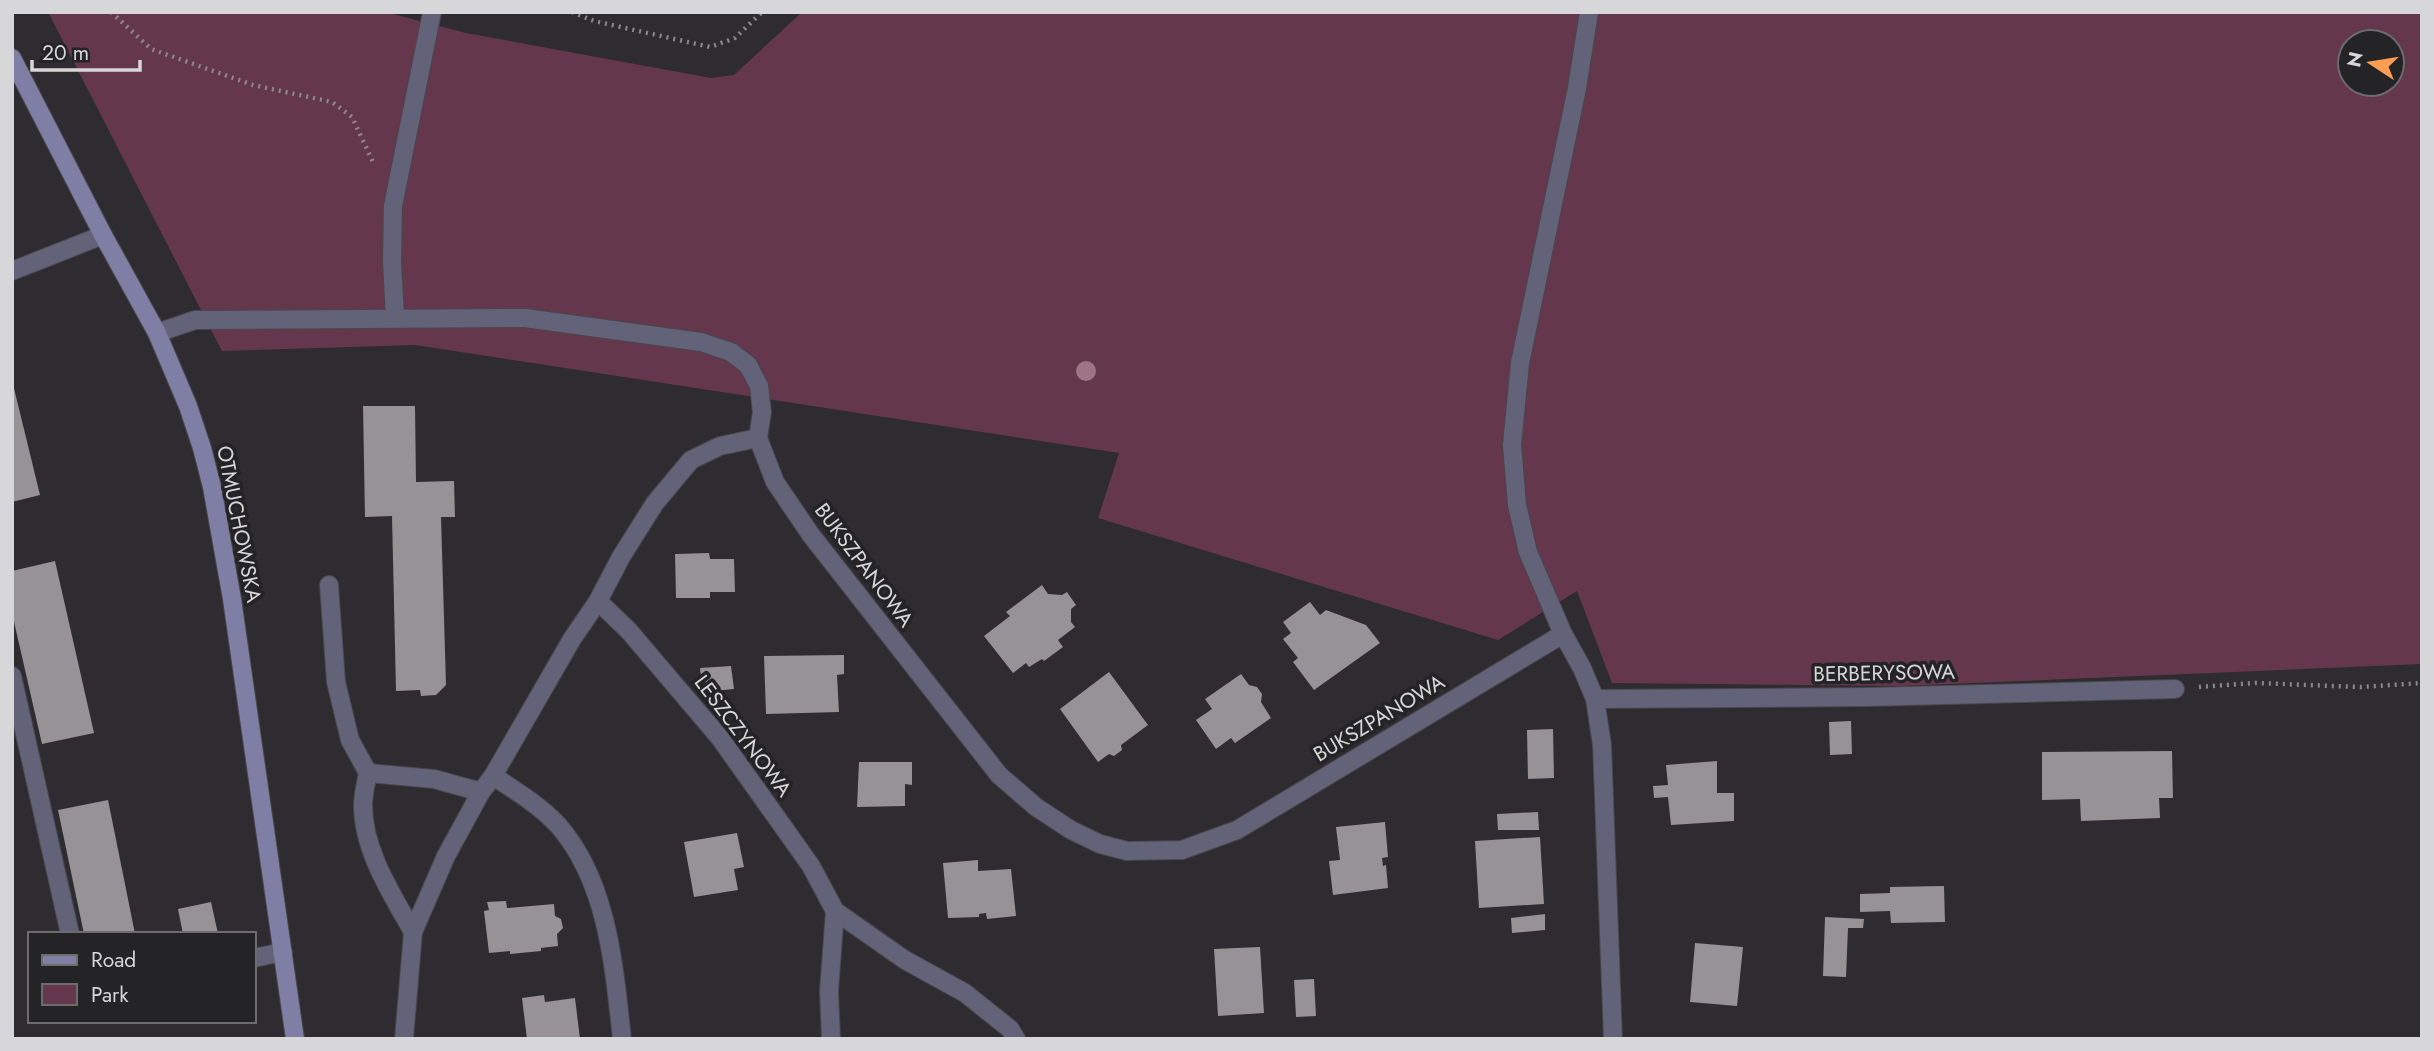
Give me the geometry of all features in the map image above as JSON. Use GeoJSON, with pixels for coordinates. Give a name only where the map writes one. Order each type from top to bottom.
{"type":"FeatureCollection","features":[{"type":"Feature","properties":{"kind":"main road","name":"OTMUCHOWSKA"},"geometry":{"type":"LineString","coordinates":[[12,58],[157,333],[188,405],[212,487],[232,599],[295,1039]]}},
{"type":"Feature","properties":{"kind":"street"},"geometry":{"type":"LineString","coordinates":[[394,318],[393,206],[432,12]]}},
{"type":"Feature","properties":{"kind":"street"},"geometry":{"type":"LineString","coordinates":[[1589,12],[1577,88],[1520,363],[1512,445],[1517,505],[1528,552],[1563,634],[1595,699],[1602,745],[1613,1039]]}},
{"type":"Feature","properties":{"kind":"street"},"geometry":{"type":"LineString","coordinates":[[12,271],[103,235]]}},
{"type":"Feature","properties":{"kind":"street"},"geometry":{"type":"LineString","coordinates":[[157,333],[195,320],[525,318],[701,342],[731,352],[748,365],[759,386],[762,412],[758,438],[720,446],[691,460],[655,503],[621,557],[598,601],[572,639],[494,776],[481,792],[446,856],[414,932],[404,1039]]}},
{"type":"Feature","properties":{"kind":"street","name":"BUKSZPANOWA"},"geometry":{"type":"LineString","coordinates":[[758,438],[775,482],[811,535],[999,775],[1036,807],[1071,830],[1100,844],[1127,851],[1182,850],[1237,830],[1563,634]]}},
{"type":"Feature","properties":{"kind":"street"},"geometry":{"type":"LineString","coordinates":[[328,585],[336,682],[350,740],[368,773],[363,804],[365,830],[379,870],[414,932]]}},
{"type":"Feature","properties":{"kind":"street","name":"LESZCZYNOWA"},"geometry":{"type":"LineString","coordinates":[[598,601],[629,631],[720,738],[811,866],[835,911],[905,960],[965,993],[1010,1029],[1016,1039]]}},
{"type":"Feature","properties":{"kind":"street"},"geometry":{"type":"LineString","coordinates":[[12,676],[70,932]]}},
{"type":"Feature","properties":{"kind":"street","name":"BERBERYSOWA"},"geometry":{"type":"LineString","coordinates":[[1595,699],[1868,697],[2175,689]]}},
{"type":"Feature","properties":{"kind":"street"},"geometry":{"type":"LineString","coordinates":[[368,773],[434,779],[481,792]]}},
{"type":"Feature","properties":{"kind":"street"},"geometry":{"type":"LineString","coordinates":[[494,776],[527,797],[558,825],[583,860],[613,956],[622,1039]]}},
{"type":"Feature","properties":{"kind":"street"},"geometry":{"type":"LineString","coordinates":[[831,1039],[829,991],[835,911]]}},
{"type":"Feature","properties":{"kind":"street"},"geometry":{"type":"LineString","coordinates":[[256,958],[283,952]]}},
{"type":"Feature","properties":{"kind":"path"},"geometry":{"type":"LineString","coordinates":[[111,12],[151,48],[253,85],[332,102],[352,117],[393,206]]}},
{"type":"Feature","properties":{"kind":"path"},"geometry":{"type":"LineString","coordinates":[[572,12],[594,21],[710,47],[735,38],[762,12]]}},
{"type":"Feature","properties":{"kind":"path"},"geometry":{"type":"LineString","coordinates":[[2175,689],[2255,682],[2361,687],[2422,683]]}},
{"type":"Feature","properties":{"kind":"green space"},"geometry":{"type":"Polygon","coordinates":[[[48,12],[385,12],[466,33],[711,78],[734,75],[802,12],[2422,12],[2422,664],[1901,686],[1612,683],[1577,591],[1498,640],[1098,518],[1119,453],[415,345],[222,351],[48,12]]]}},
{"type":"Feature","properties":{"kind":"building"},"geometry":{"type":"Polygon","coordinates":[[[12,380],[40,495],[12,502],[12,380]]]}},
{"type":"Feature","properties":{"kind":"building"},"geometry":{"type":"Polygon","coordinates":[[[363,406],[415,406],[416,482],[454,481],[455,517],[441,517],[446,685],[436,695],[421,696],[420,690],[396,691],[392,516],[365,517],[363,406]]]}},
{"type":"Feature","properties":{"kind":"building"},"geometry":{"type":"Polygon","coordinates":[[[709,553],[710,559],[734,559],[735,592],[710,592],[710,598],[676,598],[675,554],[709,553]]]}},
{"type":"Feature","properties":{"kind":"building"},"geometry":{"type":"Polygon","coordinates":[[[55,561],[94,733],[42,744],[12,613],[12,571],[55,561]]]}},
{"type":"Feature","properties":{"kind":"building"},"geometry":{"type":"Polygon","coordinates":[[[1042,585],[1048,594],[1062,595],[1067,592],[1076,605],[1071,609],[1071,622],[1075,627],[1058,640],[1063,647],[1044,661],[1042,659],[1029,667],[1026,663],[1013,673],[984,636],[1010,616],[1006,612],[1042,585]]]}},
{"type":"Feature","properties":{"kind":"building"},"geometry":{"type":"Polygon","coordinates":[[[1310,602],[1320,615],[1326,610],[1366,625],[1380,643],[1314,690],[1293,662],[1298,658],[1283,639],[1291,633],[1283,622],[1310,602]]]}},
{"type":"Feature","properties":{"kind":"building"},"geometry":{"type":"Polygon","coordinates":[[[844,655],[844,674],[837,675],[839,712],[766,714],[764,656],[844,655]]]}},
{"type":"Feature","properties":{"kind":"building"},"geometry":{"type":"Polygon","coordinates":[[[731,666],[734,689],[712,691],[701,677],[700,668],[731,666]]]}},
{"type":"Feature","properties":{"kind":"building"},"geometry":{"type":"Polygon","coordinates":[[[1109,672],[1148,725],[1121,745],[1122,750],[1114,756],[1109,754],[1098,762],[1060,709],[1109,672]]]}},
{"type":"Feature","properties":{"kind":"building"},"geometry":{"type":"Polygon","coordinates":[[[1241,674],[1249,685],[1257,687],[1262,694],[1261,702],[1271,718],[1235,743],[1231,738],[1216,749],[1196,720],[1212,709],[1205,699],[1241,674]]]}},
{"type":"Feature","properties":{"kind":"building"},"geometry":{"type":"Polygon","coordinates":[[[1851,721],[1852,754],[1830,755],[1829,722],[1851,721]]]}},
{"type":"Feature","properties":{"kind":"building"},"geometry":{"type":"Polygon","coordinates":[[[1553,729],[1554,778],[1528,779],[1527,730],[1553,729]]]}},
{"type":"Feature","properties":{"kind":"building"},"geometry":{"type":"Polygon","coordinates":[[[2172,751],[2173,798],[2159,798],[2160,818],[2081,821],[2080,799],[2042,800],[2042,752],[2172,751]]]}},
{"type":"Feature","properties":{"kind":"building"},"geometry":{"type":"Polygon","coordinates":[[[1717,761],[1717,793],[1734,793],[1734,821],[1671,825],[1668,797],[1654,798],[1653,786],[1668,785],[1666,765],[1717,761]]]}},
{"type":"Feature","properties":{"kind":"building"},"geometry":{"type":"Polygon","coordinates":[[[859,762],[912,762],[912,785],[905,784],[905,806],[857,807],[859,762]]]}},
{"type":"Feature","properties":{"kind":"building"},"geometry":{"type":"Polygon","coordinates":[[[108,800],[135,932],[84,932],[58,810],[108,800]]]}},
{"type":"Feature","properties":{"kind":"building"},"geometry":{"type":"Polygon","coordinates":[[[1538,812],[1539,830],[1498,830],[1497,814],[1538,812]]]}},
{"type":"Feature","properties":{"kind":"building"},"geometry":{"type":"Polygon","coordinates":[[[1385,822],[1388,857],[1382,858],[1383,866],[1386,865],[1388,888],[1333,895],[1329,861],[1340,860],[1336,827],[1385,822]]]}},
{"type":"Feature","properties":{"kind":"building"},"geometry":{"type":"Polygon","coordinates":[[[737,833],[744,867],[734,869],[738,890],[694,897],[684,842],[737,833]]]}},
{"type":"Feature","properties":{"kind":"building"},"geometry":{"type":"Polygon","coordinates":[[[1540,837],[1544,904],[1479,908],[1475,841],[1540,837]]]}},
{"type":"Feature","properties":{"kind":"building"},"geometry":{"type":"Polygon","coordinates":[[[978,860],[978,871],[1011,869],[1016,916],[987,919],[986,913],[979,914],[979,917],[948,918],[943,863],[978,860]]]}},
{"type":"Feature","properties":{"kind":"building"},"geometry":{"type":"Polygon","coordinates":[[[1944,886],[1945,922],[1891,923],[1890,911],[1860,912],[1860,894],[1890,893],[1890,887],[1944,886]]]}},
{"type":"Feature","properties":{"kind":"building"},"geometry":{"type":"Polygon","coordinates":[[[506,901],[507,908],[554,904],[555,916],[561,919],[563,928],[557,934],[558,946],[541,948],[541,951],[489,953],[484,911],[489,910],[487,902],[506,901]]]}},
{"type":"Feature","properties":{"kind":"building"},"geometry":{"type":"Polygon","coordinates":[[[211,902],[218,932],[183,932],[178,909],[211,902]]]}},
{"type":"Feature","properties":{"kind":"building"},"geometry":{"type":"Polygon","coordinates":[[[1545,914],[1545,930],[1512,933],[1511,918],[1545,914]]]}},
{"type":"Feature","properties":{"kind":"building"},"geometry":{"type":"Polygon","coordinates":[[[1825,917],[1864,919],[1863,928],[1848,928],[1846,977],[1823,976],[1825,917]]]}},
{"type":"Feature","properties":{"kind":"building"},"geometry":{"type":"Polygon","coordinates":[[[1695,943],[1743,947],[1737,1006],[1690,1002],[1695,943]]]}},
{"type":"Feature","properties":{"kind":"building"},"geometry":{"type":"Polygon","coordinates":[[[1260,947],[1264,1013],[1218,1016],[1214,949],[1260,947]]]}},
{"type":"Feature","properties":{"kind":"building"},"geometry":{"type":"Polygon","coordinates":[[[1314,979],[1316,1016],[1296,1017],[1294,980],[1314,979]]]}},
{"type":"Feature","properties":{"kind":"building"},"geometry":{"type":"Polygon","coordinates":[[[544,995],[545,1002],[575,998],[580,1039],[527,1039],[522,998],[544,995]]]}}]}
